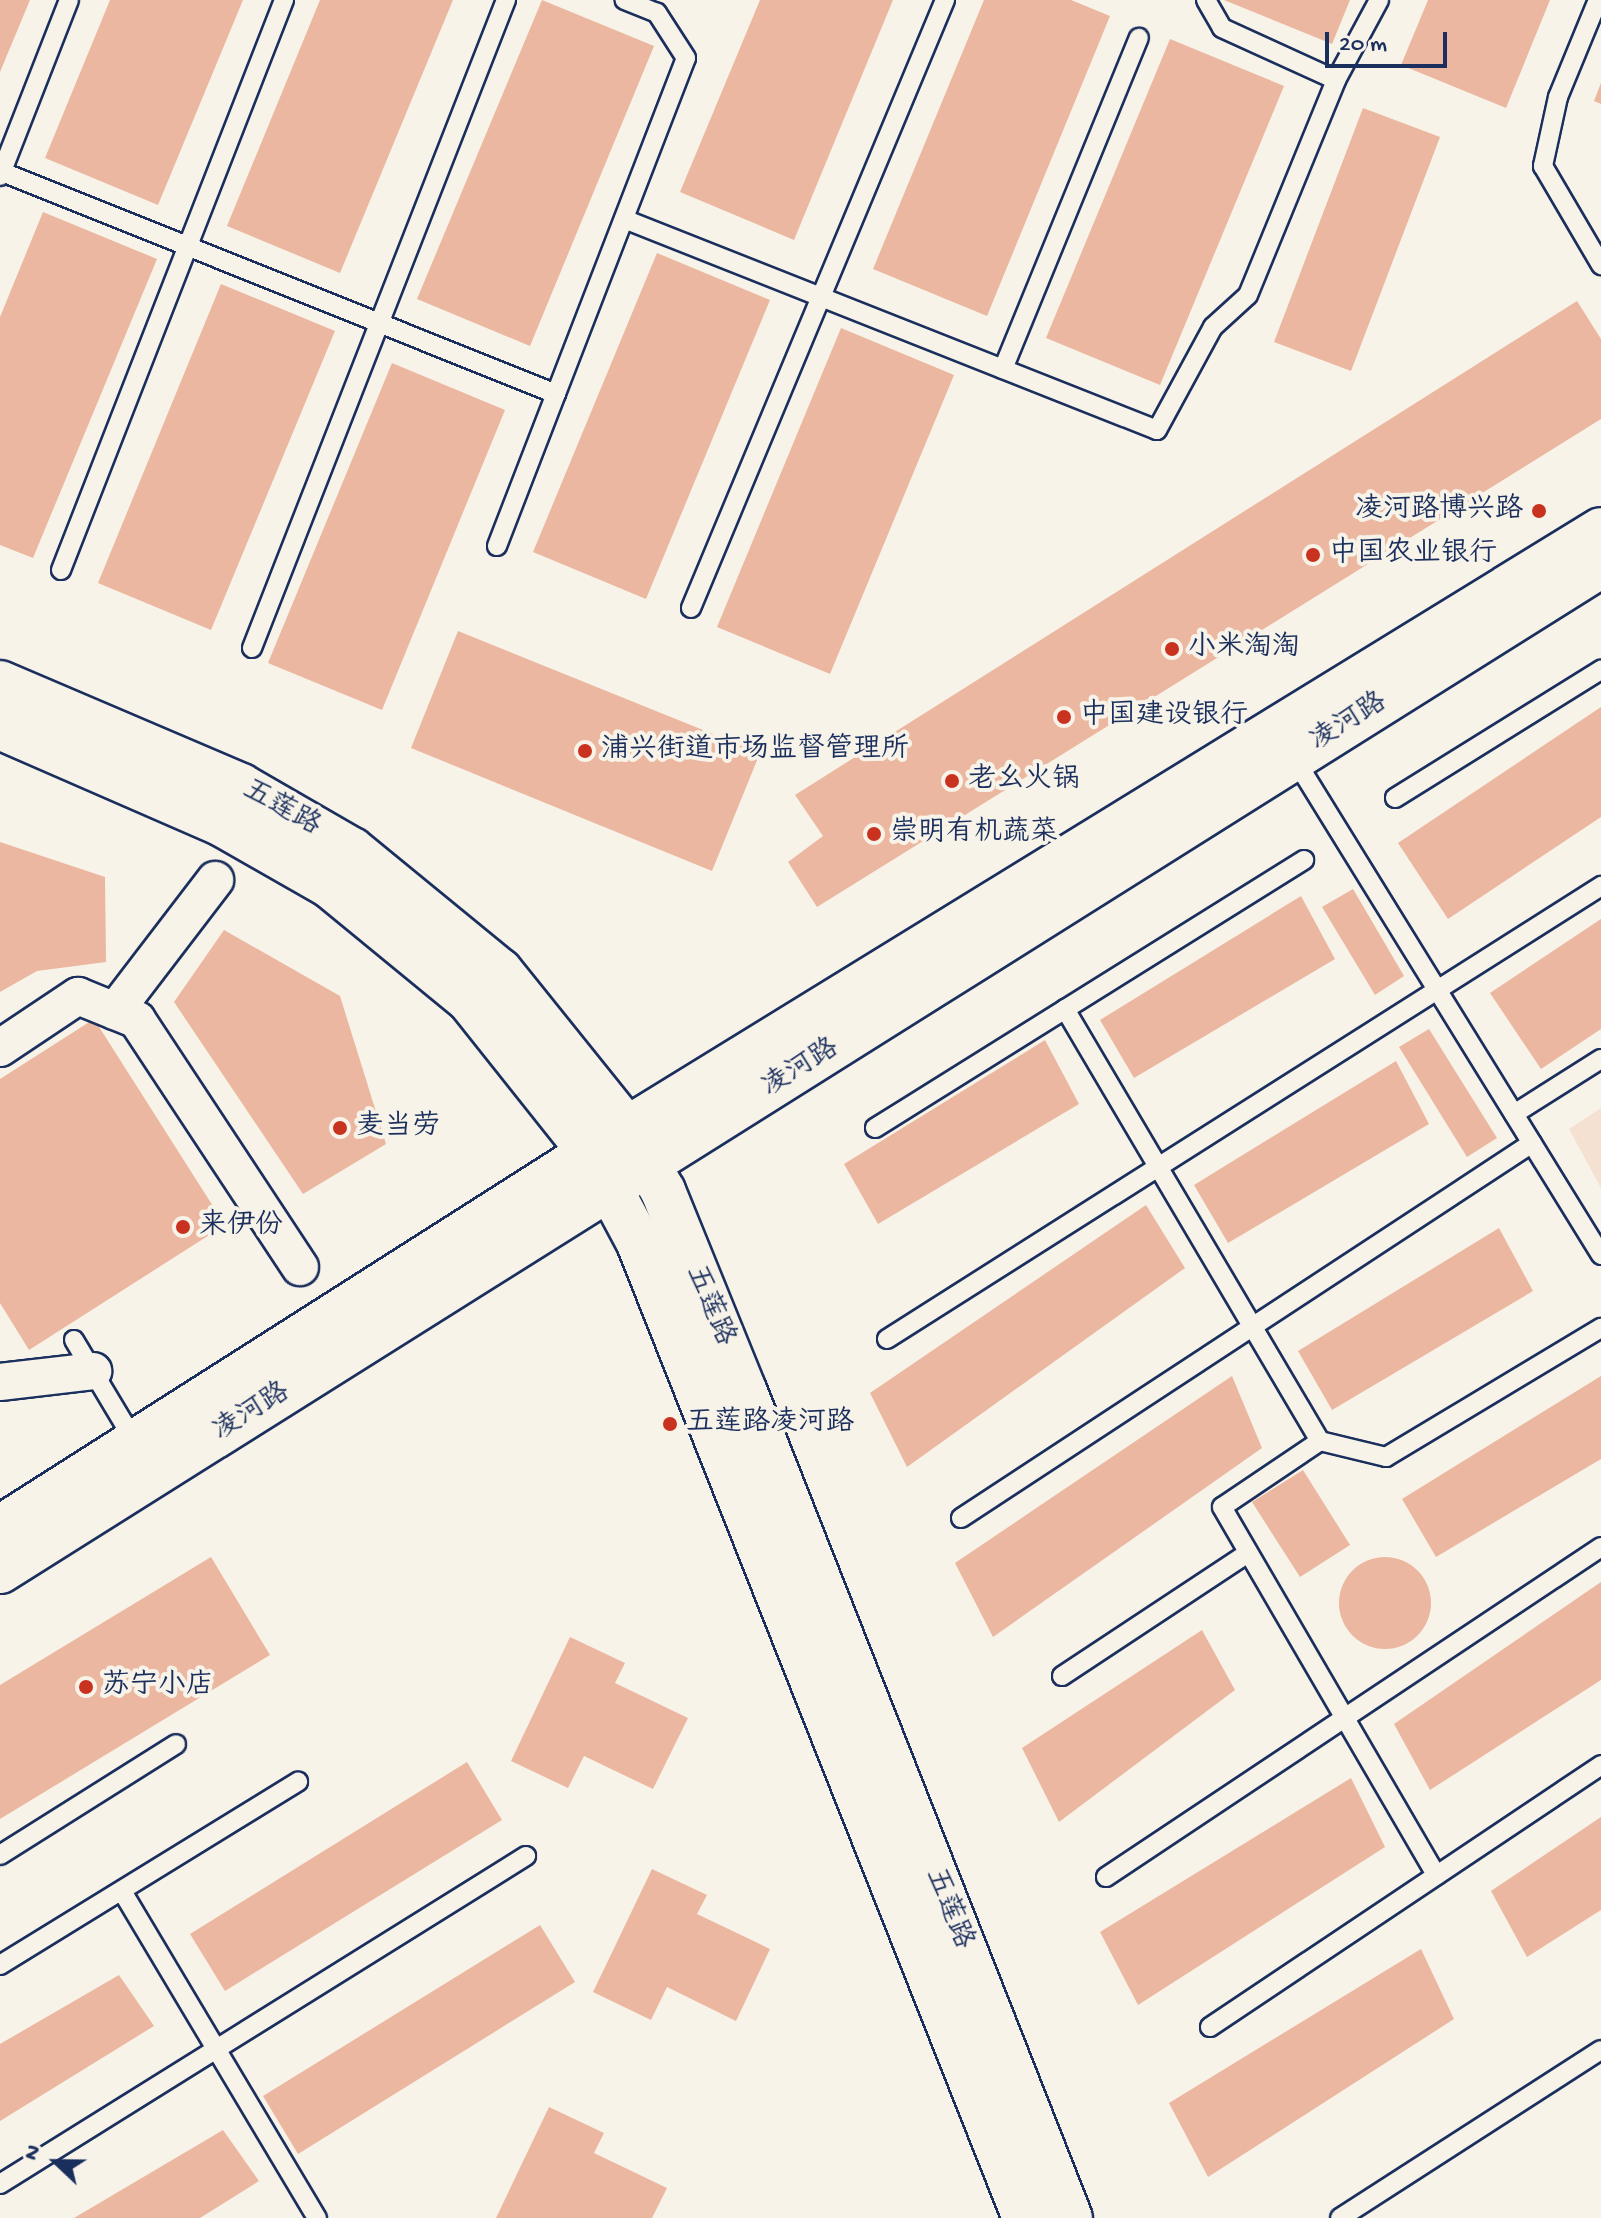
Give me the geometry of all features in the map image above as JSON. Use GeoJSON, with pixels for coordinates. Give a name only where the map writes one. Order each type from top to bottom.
{"type":"FeatureCollection","features":[{"type":"Feature","properties":{"kind":"street","name":"凌河路"},"geometry":{"type":"LineString","coordinates":[[0,1571],[638,1145],[1601,530]]}},
{"type":"Feature","properties":{"kind":"street","name":"凌河路"},"geometry":{"type":"LineString","coordinates":[[638,1145],[1294,758],[1601,565]]}},
{"type":"Feature","properties":{"kind":"street","name":"五莲路"},"geometry":{"type":"LineString","coordinates":[[0,683],[241,786],[352,850],[500,971],[638,1145],[1070,2218]]}},
{"type":"Feature","properties":{"kind":"street","name":"五莲路"},"geometry":{"type":"LineString","coordinates":[[0,727],[222,824],[329,885],[470,1001],[602,1170],[1025,2218]]}},
{"type":"Feature","properties":{"kind":"street"},"geometry":{"type":"LineString","coordinates":[[115,1011],[215,880]]}},
{"type":"Feature","properties":{"kind":"street"},"geometry":{"type":"LineString","coordinates":[[0,1048],[78,996],[137,1020],[300,1267]]}},
{"type":"Feature","properties":{"kind":"street","name":"凌河路"},"geometry":{"type":"LineString","coordinates":[[0,1528],[135,1442],[602,1170]]}},
{"type":"Feature","properties":{"kind":"street"},"geometry":{"type":"LineString","coordinates":[[0,1382],[93,1371]]}},
{"type":"Feature","properties":{"kind":"lane"},"geometry":{"type":"LineString","coordinates":[[69,0],[1,173],[556,394]]}},
{"type":"Feature","properties":{"kind":"lane"},"geometry":{"type":"LineString","coordinates":[[61,570],[284,0]]}},
{"type":"Feature","properties":{"kind":"lane"},"geometry":{"type":"LineString","coordinates":[[252,648],[506,0]]}},
{"type":"Feature","properties":{"kind":"lane"},"geometry":{"type":"LineString","coordinates":[[497,546],[686,58],[659,6],[624,0]]}},
{"type":"Feature","properties":{"kind":"lane"},"geometry":{"type":"LineString","coordinates":[[691,608],[945,0]]}},
{"type":"Feature","properties":{"kind":"lane"},"geometry":{"type":"LineString","coordinates":[[1206,0],[1222,28],[1336,80]]}},
{"type":"Feature","properties":{"kind":"lane"},"geometry":{"type":"LineString","coordinates":[[624,219],[1157,430],[1213,327],[1248,295],[1336,80],[1379,0]]}},
{"type":"Feature","properties":{"kind":"lane"},"geometry":{"type":"LineString","coordinates":[[1598,0],[1558,97],[1543,166],[1601,265]]}},
{"type":"Feature","properties":{"kind":"lane"},"geometry":{"type":"LineString","coordinates":[[1003,369],[1139,38]]}},
{"type":"Feature","properties":{"kind":"lane"},"geometry":{"type":"LineString","coordinates":[[1395,798],[1601,670]]}},
{"type":"Feature","properties":{"kind":"lane"},"geometry":{"type":"LineString","coordinates":[[1294,758],[1601,1255]]}},
{"type":"Feature","properties":{"kind":"lane"},"geometry":{"type":"LineString","coordinates":[[875,1128],[1304,860]]}},
{"type":"Feature","properties":{"kind":"lane"},"geometry":{"type":"LineString","coordinates":[[887,1339],[1439,992],[1601,886]]}},
{"type":"Feature","properties":{"kind":"lane"},"geometry":{"type":"LineString","coordinates":[[1065,1009],[1320,1441],[1386,1457],[1601,1328]]}},
{"type":"Feature","properties":{"kind":"lane"},"geometry":{"type":"LineString","coordinates":[[1514,1114],[1601,1059]]}},
{"type":"Feature","properties":{"kind":"lane"},"geometry":{"type":"LineString","coordinates":[[961,1518],[1532,1143]]}},
{"type":"Feature","properties":{"kind":"lane"},"geometry":{"type":"LineString","coordinates":[[74,1340],[135,1442]]}},
{"type":"Feature","properties":{"kind":"lane"},"geometry":{"type":"LineString","coordinates":[[1320,1441],[1222,1507],[1436,1875]]}},
{"type":"Feature","properties":{"kind":"lane"},"geometry":{"type":"LineString","coordinates":[[1106,1877],[1601,1547]]}},
{"type":"Feature","properties":{"kind":"lane"},"geometry":{"type":"LineString","coordinates":[[1062,1676],[1248,1553]]}},
{"type":"Feature","properties":{"kind":"lane"},"geometry":{"type":"LineString","coordinates":[[0,1855],[176,1744]]}},
{"type":"Feature","properties":{"kind":"lane"},"geometry":{"type":"LineString","coordinates":[[1210,2027],[1601,1765]]}},
{"type":"Feature","properties":{"kind":"lane"},"geometry":{"type":"LineString","coordinates":[[0,1965],[298,1782]]}},
{"type":"Feature","properties":{"kind":"lane"},"geometry":{"type":"LineString","coordinates":[[0,2184],[526,1856]]}},
{"type":"Feature","properties":{"kind":"lane"},"geometry":{"type":"LineString","coordinates":[[122,1891],[317,2218]]}},
{"type":"Feature","properties":{"kind":"lane"},"geometry":{"type":"LineString","coordinates":[[1340,2218],[1601,2050]]}},
{"type":"Feature","properties":{"kind":"shaded area"},"geometry":{"type":"Polygon","coordinates":[[[1601,1108],[1601,1188],[1569,1129],[1601,1108]]]}},
{"type":"Feature","properties":{"kind":"building"},"geometry":{"type":"Polygon","coordinates":[[[0,0],[30,0],[0,72],[0,0]]]}},
{"type":"Feature","properties":{"kind":"building"},"geometry":{"type":"Polygon","coordinates":[[[110,0],[243,0],[158,205],[45,158],[110,0]]]}},
{"type":"Feature","properties":{"kind":"building"},"geometry":{"type":"Polygon","coordinates":[[[320,0],[453,0],[340,273],[227,226],[320,0]]]}},
{"type":"Feature","properties":{"kind":"building"},"geometry":{"type":"Polygon","coordinates":[[[542,0],[654,46],[530,346],[417,299],[542,0]]]}},
{"type":"Feature","properties":{"kind":"building"},"geometry":{"type":"Polygon","coordinates":[[[760,0],[893,0],[794,240],[680,192],[760,0]]]}},
{"type":"Feature","properties":{"kind":"building"},"geometry":{"type":"Polygon","coordinates":[[[984,0],[1071,0],[1110,16],[987,316],[873,269],[984,0]]]}},
{"type":"Feature","properties":{"kind":"building"},"geometry":{"type":"Polygon","coordinates":[[[1224,0],[1350,0],[1332,44],[1224,0]]]}},
{"type":"Feature","properties":{"kind":"building"},"geometry":{"type":"Polygon","coordinates":[[[1428,0],[1550,0],[1506,108],[1401,65],[1428,0]]]}},
{"type":"Feature","properties":{"kind":"building"},"geometry":{"type":"Polygon","coordinates":[[[1170,39],[1284,86],[1160,385],[1046,338],[1170,39]]]}},
{"type":"Feature","properties":{"kind":"building"},"geometry":{"type":"Polygon","coordinates":[[[1601,83],[1601,104],[1594,101],[1601,83]]]}},
{"type":"Feature","properties":{"kind":"building"},"geometry":{"type":"Polygon","coordinates":[[[1363,108],[1440,137],[1351,371],[1274,342],[1363,108]]]}},
{"type":"Feature","properties":{"kind":"building"},"geometry":{"type":"Polygon","coordinates":[[[43,212],[157,259],[33,558],[0,545],[0,317],[43,212]]]}},
{"type":"Feature","properties":{"kind":"building"},"geometry":{"type":"Polygon","coordinates":[[[657,253],[770,300],[646,599],[533,552],[657,253]]]}},
{"type":"Feature","properties":{"kind":"building"},"geometry":{"type":"Polygon","coordinates":[[[221,284],[335,331],[211,630],[98,583],[221,284]]]}},
{"type":"Feature","properties":{"kind":"building"},"geometry":{"type":"Polygon","coordinates":[[[1577,301],[1601,339],[1601,419],[817,907],[788,862],[823,836],[795,795],[1577,301]]]}},
{"type":"Feature","properties":{"kind":"building"},"geometry":{"type":"Polygon","coordinates":[[[841,328],[954,375],[830,674],[717,627],[841,328]]]}},
{"type":"Feature","properties":{"kind":"building"},"geometry":{"type":"Polygon","coordinates":[[[392,363],[505,410],[382,710],[268,663],[392,363]]]}},
{"type":"Feature","properties":{"kind":"building","name":"浦兴街道市场监督管理所"},"geometry":{"type":"Polygon","coordinates":[[[458,631],[760,753],[712,871],[411,748],[458,631]]]}},
{"type":"Feature","properties":{"kind":"building"},"geometry":{"type":"Polygon","coordinates":[[[1601,707],[1601,817],[1448,919],[1398,843],[1601,707]]]}},
{"type":"Feature","properties":{"kind":"building"},"geometry":{"type":"Polygon","coordinates":[[[0,842],[105,877],[106,962],[37,971],[0,992],[0,842]]]}},
{"type":"Feature","properties":{"kind":"building"},"geometry":{"type":"Polygon","coordinates":[[[1353,889],[1404,976],[1375,995],[1322,907],[1353,889]]]}},
{"type":"Feature","properties":{"kind":"building"},"geometry":{"type":"Polygon","coordinates":[[[1301,896],[1335,959],[1134,1078],[1100,1020],[1301,896]]]}},
{"type":"Feature","properties":{"kind":"building"},"geometry":{"type":"Polygon","coordinates":[[[1601,919],[1601,1029],[1541,1069],[1490,993],[1601,919]]]}},
{"type":"Feature","properties":{"kind":"building"},"geometry":{"type":"Polygon","coordinates":[[[224,930],[340,996],[386,1144],[303,1194],[174,1002],[224,930]]]}},
{"type":"Feature","properties":{"kind":"building"},"geometry":{"type":"Polygon","coordinates":[[[94,1019],[225,1225],[29,1350],[0,1303],[0,1079],[94,1019]]]}},
{"type":"Feature","properties":{"kind":"building"},"geometry":{"type":"Polygon","coordinates":[[[1429,1029],[1497,1138],[1467,1157],[1399,1047],[1429,1029]]]}},
{"type":"Feature","properties":{"kind":"building"},"geometry":{"type":"Polygon","coordinates":[[[1045,1040],[1079,1104],[878,1224],[844,1164],[1045,1040]]]}},
{"type":"Feature","properties":{"kind":"building"},"geometry":{"type":"Polygon","coordinates":[[[1396,1061],[1429,1124],[1228,1243],[1194,1185],[1396,1061]]]}},
{"type":"Feature","properties":{"kind":"building"},"geometry":{"type":"Polygon","coordinates":[[[1146,1205],[1185,1268],[907,1467],[870,1393],[1146,1205]]]}},
{"type":"Feature","properties":{"kind":"building"},"geometry":{"type":"Polygon","coordinates":[[[1499,1228],[1533,1291],[1332,1410],[1298,1351],[1499,1228]]]}},
{"type":"Feature","properties":{"kind":"building"},"geometry":{"type":"Polygon","coordinates":[[[1232,1376],[1262,1448],[993,1637],[955,1563],[1232,1376]]]}},
{"type":"Feature","properties":{"kind":"building"},"geometry":{"type":"Polygon","coordinates":[[[1601,1376],[1601,1459],[1436,1557],[1402,1499],[1601,1376]]]}},
{"type":"Feature","properties":{"kind":"building"},"geometry":{"type":"Polygon","coordinates":[[[1303,1470],[1350,1545],[1300,1577],[1252,1502],[1303,1470]]]}},
{"type":"Feature","properties":{"kind":"building"},"geometry":{"type":"Polygon","coordinates":[[[211,1557],[270,1655],[0,1819],[0,1685],[211,1557]]]}},
{"type":"Feature","properties":{"kind":"building"},"geometry":{"type":"Polygon","coordinates":[[[1385,1557],[1403,1561],[1417,1571],[1427,1585],[1431,1603],[1427,1621],[1417,1635],[1403,1645],[1385,1649],[1367,1645],[1353,1635],[1343,1621],[1339,1603],[1343,1585],[1353,1571],[1367,1561],[1385,1557]]]}},
{"type":"Feature","properties":{"kind":"building"},"geometry":{"type":"Polygon","coordinates":[[[1601,1582],[1601,1680],[1430,1790],[1394,1724],[1601,1582]]]}},
{"type":"Feature","properties":{"kind":"building"},"geometry":{"type":"Polygon","coordinates":[[[1202,1630],[1235,1690],[1059,1822],[1022,1748],[1202,1630]]]}},
{"type":"Feature","properties":{"kind":"building"},"geometry":{"type":"Polygon","coordinates":[[[570,1637],[625,1663],[615,1683],[688,1718],[653,1789],[584,1756],[568,1788],[511,1761],[570,1637]]]}},
{"type":"Feature","properties":{"kind":"building"},"geometry":{"type":"Polygon","coordinates":[[[467,1762],[502,1820],[225,1991],[190,1934],[467,1762]]]}},
{"type":"Feature","properties":{"kind":"building"},"geometry":{"type":"Polygon","coordinates":[[[1351,1778],[1385,1847],[1138,2005],[1100,1932],[1351,1778]]]}},
{"type":"Feature","properties":{"kind":"building"},"geometry":{"type":"Polygon","coordinates":[[[1601,1817],[1601,1910],[1527,1957],[1491,1891],[1601,1817]]]}},
{"type":"Feature","properties":{"kind":"building"},"geometry":{"type":"Polygon","coordinates":[[[652,1869],[707,1895],[697,1914],[770,1949],[736,2021],[667,1987],[651,2020],[593,1992],[652,1869]]]}},
{"type":"Feature","properties":{"kind":"building"},"geometry":{"type":"Polygon","coordinates":[[[540,1925],[575,1982],[298,2154],[263,2096],[540,1925]]]}},
{"type":"Feature","properties":{"kind":"building"},"geometry":{"type":"Polygon","coordinates":[[[1421,1949],[1454,2019],[1208,2177],[1169,2103],[1421,1949]]]}},
{"type":"Feature","properties":{"kind":"building"},"geometry":{"type":"Polygon","coordinates":[[[119,1975],[154,2026],[0,2121],[0,2044],[119,1975]]]}},
{"type":"Feature","properties":{"kind":"building"},"geometry":{"type":"Polygon","coordinates":[[[549,2107],[604,2133],[594,2153],[667,2188],[652,2218],[496,2218],[549,2107]]]}},
{"type":"Feature","properties":{"kind":"building"},"geometry":{"type":"Polygon","coordinates":[[[223,2130],[259,2181],[200,2218],[74,2218],[223,2130]]]}},
{"type":"Feature","properties":{"kind":"place","name":"凌河路博兴路"},"geometry":{"type":"Point","coordinates":[1539,511]}},
{"type":"Feature","properties":{"kind":"place","name":"中国农业银行"},"geometry":{"type":"Point","coordinates":[1313,555]}},
{"type":"Feature","properties":{"kind":"place","name":"小米淘淘"},"geometry":{"type":"Point","coordinates":[1172,649]}},
{"type":"Feature","properties":{"kind":"place","name":"中国建设银行"},"geometry":{"type":"Point","coordinates":[1064,717]}},
{"type":"Feature","properties":{"kind":"place","name":"浦兴街道市场监督管理所"},"geometry":{"type":"Point","coordinates":[585,751]}},
{"type":"Feature","properties":{"kind":"place","name":"老幺火锅"},"geometry":{"type":"Point","coordinates":[952,781]}},
{"type":"Feature","properties":{"kind":"place","name":"崇明有机蔬菜"},"geometry":{"type":"Point","coordinates":[874,834]}},
{"type":"Feature","properties":{"kind":"place","name":"麦当劳"},"geometry":{"type":"Point","coordinates":[340,1128]}},
{"type":"Feature","properties":{"kind":"place","name":"来伊份"},"geometry":{"type":"Point","coordinates":[183,1227]}},
{"type":"Feature","properties":{"kind":"place","name":"五莲路凌河路"},"geometry":{"type":"Point","coordinates":[670,1424]}},
{"type":"Feature","properties":{"kind":"place","name":"苏宁小店"},"geometry":{"type":"Point","coordinates":[86,1687]}}]}
